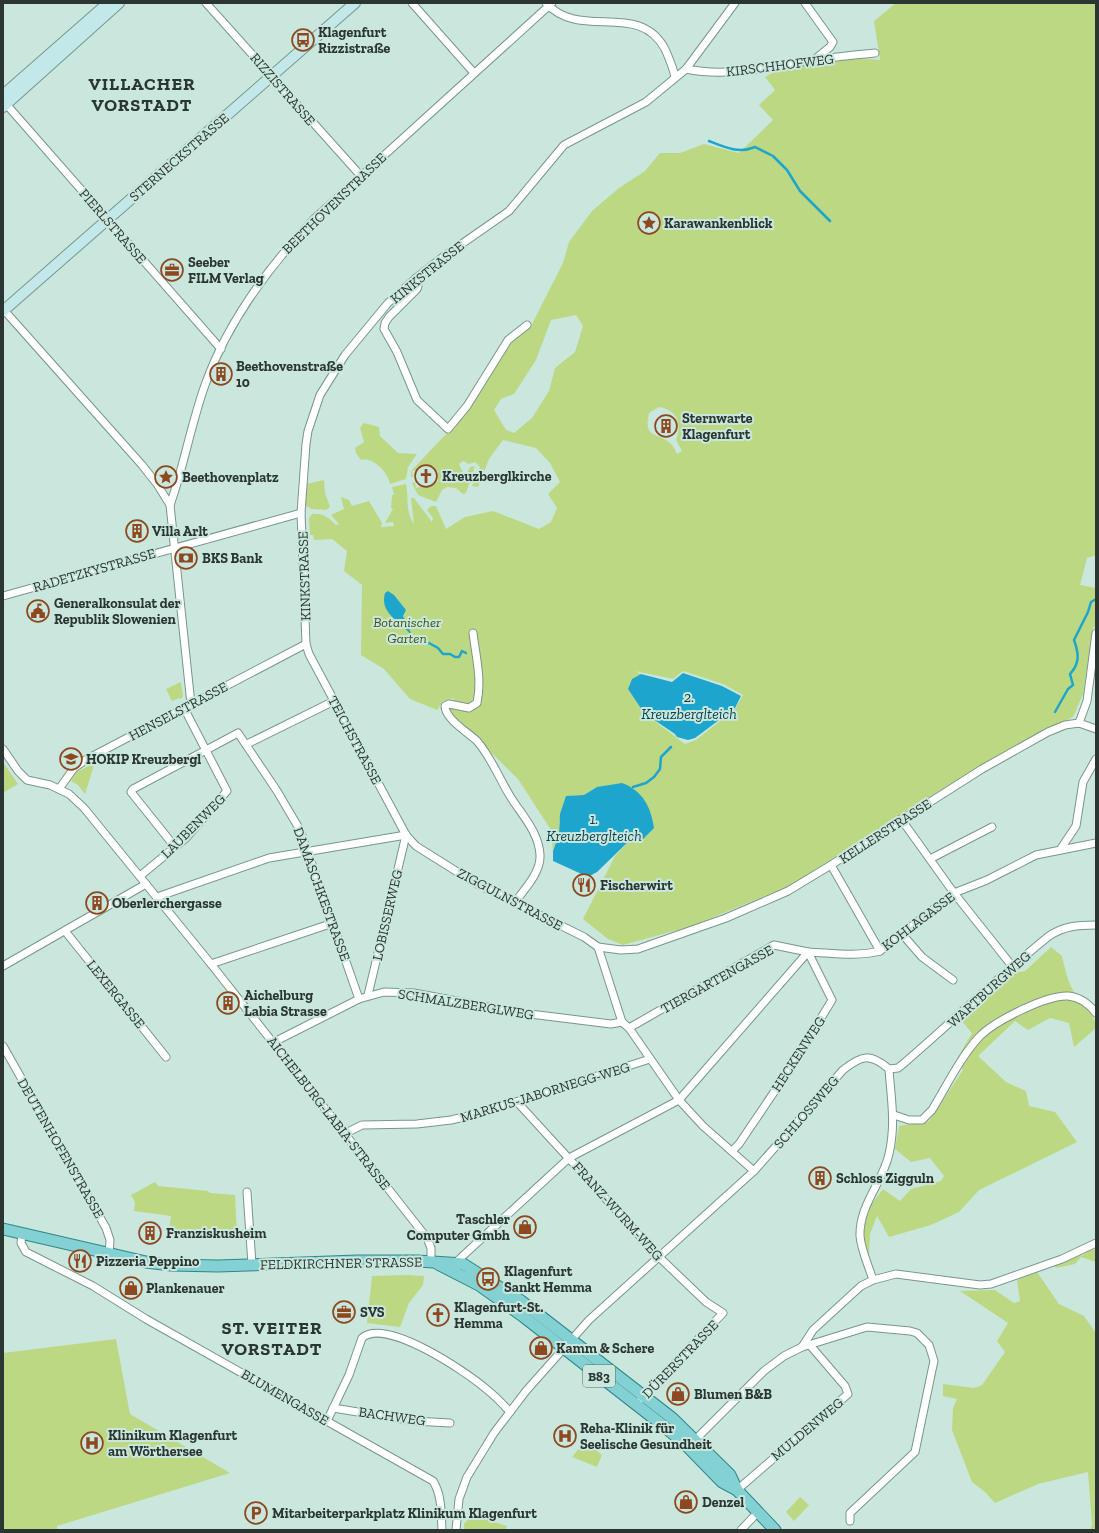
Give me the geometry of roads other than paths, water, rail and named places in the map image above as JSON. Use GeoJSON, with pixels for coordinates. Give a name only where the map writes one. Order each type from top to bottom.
{"type":"FeatureCollection","features":[{"type":"Feature","properties":{"kind":"main road","name":"FELDKIRCHNER STRASSE"},"geometry":{"type":"LineString","coordinates":[[3,1229],[109,1254],[171,1265],[252,1264],[352,1260],[431,1261],[452,1266],[524,1317],[644,1396],[692,1443],[730,1475],[737,1490],[775,1530]]}},
{"type":"Feature","properties":{"kind":"main road","name":"FELDKIRCHNER STRASSE"},"geometry":{"type":"LineString","coordinates":[[567,1344],[636,1404],[692,1443]]}},
{"type":"Feature","properties":{"kind":"street"},"geometry":{"type":"LineString","coordinates":[[4,102],[108,3]]}},
{"type":"Feature","properties":{"kind":"street"},"geometry":{"type":"LineString","coordinates":[[4,102],[119,3]]}},
{"type":"Feature","properties":{"kind":"street","name":"RIZZISTRASSE"},"geometry":{"type":"LineString","coordinates":[[206,3],[360,175]]}},
{"type":"Feature","properties":{"kind":"street","name":"STERNECKSTRASSE"},"geometry":{"type":"LineString","coordinates":[[3,310],[355,3]]}},
{"type":"Feature","properties":{"kind":"street"},"geometry":{"type":"LineString","coordinates":[[412,3],[474,73]]}},
{"type":"Feature","properties":{"kind":"street","name":"KINKSTRASSE"},"geometry":{"type":"LineString","coordinates":[[306,644],[301,513],[306,444],[308,431],[320,396],[345,355],[388,303],[416,278],[443,257],[509,211],[564,145],[646,102],[686,69],[735,3]]}},
{"type":"Feature","properties":{"kind":"street"},"geometry":{"type":"LineString","coordinates":[[805,3],[833,42],[830,47],[814,60]]}},
{"type":"Feature","properties":{"kind":"street"},"geometry":{"type":"LineString","coordinates":[[549,4],[560,14],[572,18],[583,20],[630,21],[648,28],[663,45],[675,78]]}},
{"type":"Feature","properties":{"kind":"street","name":"BEETHOVENSTRASSE"},"geometry":{"type":"LineString","coordinates":[[191,704],[170,505],[177,486],[200,401],[220,349],[263,277],[304,229],[360,175],[549,4]]}},
{"type":"Feature","properties":{"kind":"street","name":"KIRSCHHOFWEG"},"geometry":{"type":"LineString","coordinates":[[686,69],[702,73],[740,73],[814,60],[875,53]]}},
{"type":"Feature","properties":{"kind":"street","name":"PIERLSTRASSE"},"geometry":{"type":"LineString","coordinates":[[4,102],[220,349]]}},
{"type":"Feature","properties":{"kind":"street"},"geometry":{"type":"LineString","coordinates":[[416,278],[418,286],[417,289],[389,317],[385,323],[384,330],[397,352],[417,400],[448,430],[467,406],[508,340],[527,325]]}},
{"type":"Feature","properties":{"kind":"street"},"geometry":{"type":"LineString","coordinates":[[3,310],[142,465],[157,484],[170,505]]}},
{"type":"Feature","properties":{"kind":"street","name":"RADETZKYSTRASSE"},"geometry":{"type":"LineString","coordinates":[[3,596],[301,513]]}},
{"type":"Feature","properties":{"kind":"street"},"geometry":{"type":"LineString","coordinates":[[473,633],[479,674],[479,692],[477,703],[469,708],[449,704],[445,706],[445,710],[485,752],[513,801],[526,818],[536,838],[540,854],[537,870],[515,902]]}},
{"type":"Feature","properties":{"kind":"street"},"geometry":{"type":"LineString","coordinates":[[1096,633],[1087,701],[1079,722],[1096,729]]}},
{"type":"Feature","properties":{"kind":"street","name":"TEICHSTRASSE"},"geometry":{"type":"LineString","coordinates":[[306,644],[309,654],[406,835]]}},
{"type":"Feature","properties":{"kind":"street","name":"HENSELSTRASSE"},"geometry":{"type":"LineString","coordinates":[[59,789],[74,768],[87,759],[306,644]]}},
{"type":"Feature","properties":{"kind":"street"},"geometry":{"type":"LineString","coordinates":[[246,744],[334,701]]}},
{"type":"Feature","properties":{"kind":"street","name":"LAUBENWEG"},"geometry":{"type":"LineString","coordinates":[[140,876],[175,847],[227,791],[184,708]]}},
{"type":"Feature","properties":{"kind":"street","name":"KELLERSTRASSE"},"geometry":{"type":"LineString","coordinates":[[598,947],[621,950],[638,949],[685,934],[788,891],[831,866],[901,819],[982,769],[1048,732],[1065,725],[1079,722]]}},
{"type":"Feature","properties":{"kind":"street","name":"DAMASCHKESTRASSE"},"geometry":{"type":"LineString","coordinates":[[206,749],[238,733],[287,807],[300,830],[308,851],[359,999]]}},
{"type":"Feature","properties":{"kind":"street","name":"AICHELBURG-LABIA-STRASSE"},"geometry":{"type":"LineString","coordinates":[[3,749],[18,771],[28,780],[59,789],[77,800],[211,964],[346,1133],[427,1238],[431,1248],[431,1261]]}},
{"type":"Feature","properties":{"kind":"street"},"geometry":{"type":"LineString","coordinates":[[175,847],[131,792],[133,789],[206,749]]}},
{"type":"Feature","properties":{"kind":"street"},"geometry":{"type":"LineString","coordinates":[[1060,850],[1076,826],[1083,782],[1096,759]]}},
{"type":"Feature","properties":{"kind":"street"},"geometry":{"type":"LineString","coordinates":[[901,819],[954,893],[1012,966]]}},
{"type":"Feature","properties":{"kind":"street"},"geometry":{"type":"LineString","coordinates":[[930,859],[992,827]]}},
{"type":"Feature","properties":{"kind":"street"},"geometry":{"type":"LineString","coordinates":[[157,897],[269,858],[406,835]]}},
{"type":"Feature","properties":{"kind":"street","name":"ZIGGULNSTRASSE"},"geometry":{"type":"LineString","coordinates":[[406,835],[416,846],[475,883],[584,937],[598,947]]}},
{"type":"Feature","properties":{"kind":"street","name":"LOBISSERWEG"},"geometry":{"type":"LineString","coordinates":[[368,995],[406,835]]}},
{"type":"Feature","properties":{"kind":"street","name":"KOHLAGASSE"},"geometry":{"type":"LineString","coordinates":[[808,952],[849,955],[867,954],[880,951],[954,893],[987,880],[1030,858],[1096,843]]}},
{"type":"Feature","properties":{"kind":"street"},"geometry":{"type":"LineString","coordinates":[[831,866],[880,951]]}},
{"type":"Feature","properties":{"kind":"street"},"geometry":{"type":"LineString","coordinates":[[3,966],[146,884]]}},
{"type":"Feature","properties":{"kind":"street"},"geometry":{"type":"LineString","coordinates":[[211,964],[333,923]]}},
{"type":"Feature","properties":{"kind":"street","name":"WARTBURGWEG"},"geometry":{"type":"LineString","coordinates":[[889,1069],[898,1068],[903,1064],[960,1015],[1012,966],[1056,931],[1074,925],[1096,925]]}},
{"type":"Feature","properties":{"kind":"street","name":"LEXERGASSE"},"geometry":{"type":"LineString","coordinates":[[65,931],[166,1057]]}},
{"type":"Feature","properties":{"kind":"street"},"geometry":{"type":"LineString","coordinates":[[902,934],[922,957],[953,980]]}},
{"type":"Feature","properties":{"kind":"street","name":"TIERGARTENGASSE"},"geometry":{"type":"LineString","coordinates":[[629,1028],[774,945],[808,952]]}},
{"type":"Feature","properties":{"kind":"street"},"geometry":{"type":"LineString","coordinates":[[598,947],[622,1022],[629,1028],[679,1100],[703,1126],[754,1171]]}},
{"type":"Feature","properties":{"kind":"street"},"geometry":{"type":"LineString","coordinates":[[452,1266],[569,1158],[679,1100],[808,952]]}},
{"type":"Feature","properties":{"kind":"street","name":"HECKENWEG"},"geometry":{"type":"LineString","coordinates":[[732,1151],[739,1144],[795,1061],[832,1000],[808,952]]}},
{"type":"Feature","properties":{"kind":"street","name":"SCHMALZBERGLWEG"},"geometry":{"type":"LineString","coordinates":[[274,1044],[278,1040],[359,999],[368,995],[384,992],[414,993],[522,1013],[611,1024],[622,1022]]}},
{"type":"Feature","properties":{"kind":"street"},"geometry":{"type":"LineString","coordinates":[[894,1115],[908,1120],[922,1120],[932,1110],[980,1037],[1001,1020],[1022,1010],[1057,998],[1068,996],[1088,1004],[1096,1012]]}},
{"type":"Feature","properties":{"kind":"street","name":"DEUTENHOFENSTRASSE"},"geometry":{"type":"LineString","coordinates":[[3,1046],[106,1228],[110,1240],[109,1254]]}},
{"type":"Feature","properties":{"kind":"street","name":"SCHLOSSWEG"},"geometry":{"type":"LineString","coordinates":[[456,1530],[459,1499],[467,1477],[510,1412],[589,1320],[754,1171],[843,1070],[854,1061],[861,1058],[870,1057],[876,1059],[889,1069]]}},
{"type":"Feature","properties":{"kind":"street","name":"MARKUS-JABORNEGG-WEG"},"geometry":{"type":"LineString","coordinates":[[346,1133],[362,1124],[417,1124],[451,1120],[518,1103],[650,1059]]}},
{"type":"Feature","properties":{"kind":"street"},"geometry":{"type":"LineString","coordinates":[[873,1280],[860,1238],[860,1227],[862,1216],[889,1154],[894,1115],[889,1069]]}},
{"type":"Feature","properties":{"kind":"street","name":"FRANZ-WURM-WEG"},"geometry":{"type":"LineString","coordinates":[[518,1103],[659,1257],[701,1297],[723,1313]]}},
{"type":"Feature","properties":{"kind":"street","name":"FELDKIRCHNER STRASSE"},"geometry":{"type":"LineString","coordinates":[[247,1192],[249,1200],[252,1264]]}},
{"type":"Feature","properties":{"kind":"street","name":"BLUMENGASSE"},"geometry":{"type":"LineString","coordinates":[[22,1234],[20,1243],[26,1252],[93,1286],[146,1319],[433,1481],[438,1488],[440,1496],[442,1530]]}},
{"type":"Feature","properties":{"kind":"street"},"geometry":{"type":"LineString","coordinates":[[805,1346],[813,1330],[854,1290],[873,1280],[896,1274],[980,1285],[991,1284],[1062,1259],[1096,1243]]}},
{"type":"Feature","properties":{"kind":"street","name":"DÜRERSTRASSE"},"geometry":{"type":"LineString","coordinates":[[636,1404],[723,1313]]}},
{"type":"Feature","properties":{"kind":"street"},"geometry":{"type":"LineString","coordinates":[[692,1443],[764,1371],[784,1356],[805,1346],[872,1327],[917,1333],[924,1338],[932,1353],[934,1361],[915,1452],[850,1513],[850,1521]]}},
{"type":"Feature","properties":{"kind":"street"},"geometry":{"type":"LineString","coordinates":[[327,1421],[349,1375],[362,1338],[366,1334],[376,1333],[400,1338],[436,1354],[484,1387],[510,1412]]}},
{"type":"Feature","properties":{"kind":"street","name":"MULDENWEG"},"geometry":{"type":"LineString","coordinates":[[737,1490],[848,1394],[845,1386],[805,1346]]}},
{"type":"Feature","properties":{"kind":"street","name":"BACHWEG"},"geometry":{"type":"LineString","coordinates":[[333,1408],[414,1421],[450,1423]]}},
{"type":"Feature","properties":{"kind":"street"},"geometry":{"type":"LineString","coordinates":[[741,1530],[758,1512]]}},
{"type":"Feature","properties":{"kind":"water"},"geometry":{"type":"Polygon","coordinates":[[[388,591],[394,595],[406,610],[403,616],[411,635],[388,612],[384,600],[385,593],[388,591]]]}},
{"type":"Feature","properties":{"kind":"water","name":"2. Kreuzberglteich"},"geometry":{"type":"Polygon","coordinates":[[[683,673],[722,686],[741,696],[735,708],[695,738],[688,740],[677,737],[675,734],[644,713],[628,689],[632,679],[641,674],[672,682],[683,673]]]}},
{"type":"Feature","properties":{"kind":"water","name":"1. Kreuzberglteich"},"geometry":{"type":"Polygon","coordinates":[[[622,783],[629,786],[641,795],[651,813],[654,828],[642,840],[631,839],[597,872],[588,877],[553,861],[553,851],[559,835],[560,814],[566,796],[584,795],[597,787],[622,783]]]}},
{"type":"Feature","properties":{"kind":"waterway"},"geometry":{"type":"LineString","coordinates":[[709,141],[737,150],[755,147],[773,156],[786,169]]}},
{"type":"Feature","properties":{"kind":"waterway"},"geometry":{"type":"LineString","coordinates":[[787,170],[800,191],[830,221]]}},
{"type":"Feature","properties":{"kind":"waterway"},"geometry":{"type":"LineString","coordinates":[[1055,712],[1068,689],[1073,685],[1070,674],[1076,666],[1078,658],[1074,640],[1088,612],[1091,602],[1096,599]]}},
{"type":"Feature","properties":{"kind":"waterway"},"geometry":{"type":"LineString","coordinates":[[411,635],[414,640],[421,643],[429,643],[438,648],[443,654],[450,654],[455,657],[459,657],[462,651],[466,653]]}},
{"type":"Feature","properties":{"kind":"waterway"},"geometry":{"type":"LineString","coordinates":[[633,787],[646,783],[654,777],[660,769],[661,757],[671,747]]}},
{"type":"Feature","properties":{"kind":"place","name":"Klagenfurt Rizzistraße"},"geometry":{"type":"Point","coordinates":[303,40]}},
{"type":"Feature","properties":{"kind":"place","name":"Karawankenblick"},"geometry":{"type":"Point","coordinates":[649,223]}},
{"type":"Feature","properties":{"kind":"place","name":"Seeber FILM Verlag"},"geometry":{"type":"Point","coordinates":[172,270]}},
{"type":"Feature","properties":{"kind":"place","name":"Beethovenstraße 10"},"geometry":{"type":"Point","coordinates":[221,374]}},
{"type":"Feature","properties":{"kind":"place","name":"Sternwarte Klagenfurt"},"geometry":{"type":"Point","coordinates":[666,426]}},
{"type":"Feature","properties":{"kind":"place","name":"Kreuzberglkirche"},"geometry":{"type":"Point","coordinates":[426,476]}},
{"type":"Feature","properties":{"kind":"place","name":"Beethovenplatz"},"geometry":{"type":"Point","coordinates":[166,477]}},
{"type":"Feature","properties":{"kind":"place","name":"Villa Arlt"},"geometry":{"type":"Point","coordinates":[137,531]}},
{"type":"Feature","properties":{"kind":"place","name":"BKS Bank"},"geometry":{"type":"Point","coordinates":[186,558]}},
{"type":"Feature","properties":{"kind":"place","name":"Generalkonsulat der Republik Slowenien"},"geometry":{"type":"Point","coordinates":[38,611]}},
{"type":"Feature","properties":{"kind":"place","name":"HOKIP Kreuzbergl"},"geometry":{"type":"Point","coordinates":[71,759]}},
{"type":"Feature","properties":{"kind":"place","name":"Fischerwirt"},"geometry":{"type":"Point","coordinates":[584,885]}},
{"type":"Feature","properties":{"kind":"place","name":"Oberlerchergasse"},"geometry":{"type":"Point","coordinates":[97,903]}},
{"type":"Feature","properties":{"kind":"place","name":"Aichelburg Labia Strasse"},"geometry":{"type":"Point","coordinates":[228,1003]}},
{"type":"Feature","properties":{"kind":"place","name":"Schloss Zigguln"},"geometry":{"type":"Point","coordinates":[820,1178]}},
{"type":"Feature","properties":{"kind":"place","name":"Taschler Computer Gmbh"},"geometry":{"type":"Point","coordinates":[525,1227]}},
{"type":"Feature","properties":{"kind":"place","name":"Franziskusheim"},"geometry":{"type":"Point","coordinates":[150,1233]}},
{"type":"Feature","properties":{"kind":"place","name":"Pizzeria Peppino"},"geometry":{"type":"Point","coordinates":[80,1261]}},
{"type":"Feature","properties":{"kind":"place","name":"Klagenfurt Sankt Hemma"},"geometry":{"type":"Point","coordinates":[488,1279]}},
{"type":"Feature","properties":{"kind":"place","name":"Plankenauer"},"geometry":{"type":"Point","coordinates":[131,1288]}},
{"type":"Feature","properties":{"kind":"place","name":"SVS"},"geometry":{"type":"Point","coordinates":[344,1312]}},
{"type":"Feature","properties":{"kind":"place","name":"Klagenfurt-St. Hemma"},"geometry":{"type":"Point","coordinates":[438,1315]}},
{"type":"Feature","properties":{"kind":"place","name":"Kamm & Schere"},"geometry":{"type":"Point","coordinates":[541,1348]}},
{"type":"Feature","properties":{"kind":"place","name":"Blumen B&B"},"geometry":{"type":"Point","coordinates":[678,1394]}},
{"type":"Feature","properties":{"kind":"place","name":"Reha-Klinik für Seelische Gesundheit"},"geometry":{"type":"Point","coordinates":[565,1436]}},
{"type":"Feature","properties":{"kind":"place","name":"Klinikum Klagenfurt am Wörthersee"},"geometry":{"type":"Point","coordinates":[92,1443]}},
{"type":"Feature","properties":{"kind":"place","name":"Denzel"},"geometry":{"type":"Point","coordinates":[686,1502]}},
{"type":"Feature","properties":{"kind":"place","name":"Mitarbeiterparkplatz Klinikum Klagenfurt"},"geometry":{"type":"Point","coordinates":[256,1513]}},
{"type":"Feature","properties":{"kind":"district","name":"VILLACHER VORSTADT"},"geometry":{"type":"Point","coordinates":[142,94]}},
{"type":"Feature","properties":{"kind":"district","name":"ST. VEITER VORSTADT"},"geometry":{"type":"Point","coordinates":[272,1338]}},
{"type":"Feature","properties":{"kind":"park label","name":"Botanischer Garten"},"geometry":{"type":"Point","coordinates":[407,630]}}]}
